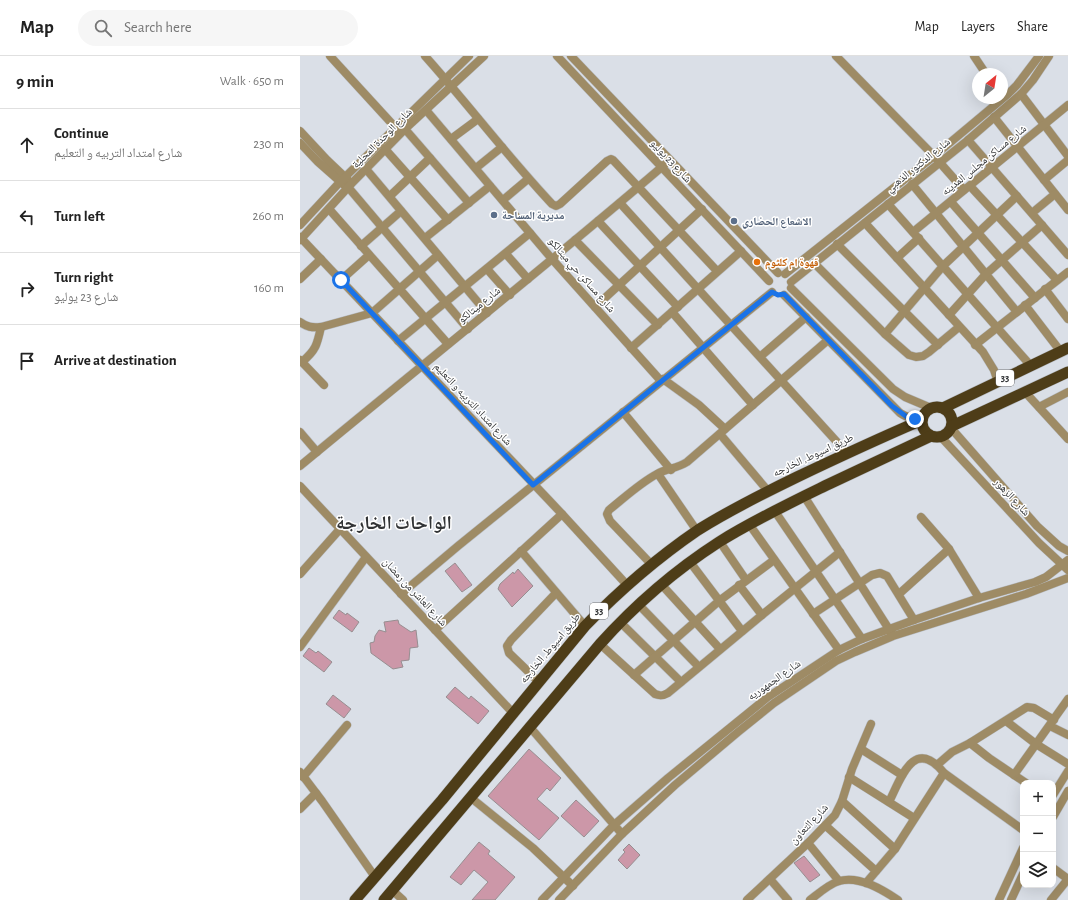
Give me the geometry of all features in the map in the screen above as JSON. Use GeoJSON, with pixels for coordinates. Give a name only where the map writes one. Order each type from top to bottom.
{"type":"FeatureCollection","features":[{"type":"Feature","properties":{"kind":"highway","name":"33"},"geometry":{"type":"LineString","coordinates":[[943,408],[1065,350]]}},
{"type":"Feature","properties":{"kind":"highway","name":"33"},"geometry":{"type":"LineString","coordinates":[[952,427],[1068,372]]}},
{"type":"Feature","properties":{"kind":"highway"},"geometry":{"type":"LineString","coordinates":[[931,408],[943,408],[950,413],[952,417],[952,427],[949,432],[936,437],[923,429],[922,418],[927,410],[931,408]]}},
{"type":"Feature","properties":{"kind":"highway","name":"طريق اسيوط, الخارجه"},"geometry":{"type":"LineString","coordinates":[[355,900],[442,800],[585,626],[627,585],[697,531],[768,491],[922,418]]}},
{"type":"Feature","properties":{"kind":"highway","name":"33"},"geometry":{"type":"LineString","coordinates":[[384,900],[529,726],[600,644],[638,604],[661,584],[720,542],[748,524],[774,510],[936,437]]}},
{"type":"Feature","properties":{"kind":"street"},"geometry":{"type":"LineString","coordinates":[[330,56],[395,127]]}},
{"type":"Feature","properties":{"kind":"street"},"geometry":{"type":"LineString","coordinates":[[424,56],[451,86],[528,179],[552,204],[558,205],[611,159],[717,271]]}},
{"type":"Feature","properties":{"kind":"street","name":"شارع الوحدة المحلية"},"geometry":{"type":"LineString","coordinates":[[300,225],[395,127],[469,56]]}},
{"type":"Feature","properties":{"kind":"street","name":"شارع الوحدة المحلية"},"geometry":{"type":"LineString","coordinates":[[301,239],[349,186],[405,129],[484,56]]}},
{"type":"Feature","properties":{"kind":"street","name":"شارع 23 يوليو"},"geometry":{"type":"LineString","coordinates":[[557,56],[769,281]]}},
{"type":"Feature","properties":{"kind":"street","name":"شارع 23 يوليو"},"geometry":{"type":"LineString","coordinates":[[571,56],[781,274]]}},
{"type":"Feature","properties":{"kind":"street"},"geometry":{"type":"LineString","coordinates":[[836,56],[937,159],[997,215],[1057,280]]}},
{"type":"Feature","properties":{"kind":"street"},"geometry":{"type":"LineString","coordinates":[[974,56],[982,68]]}},
{"type":"Feature","properties":{"kind":"street","name":"شارع الدكتور الذهبي"},"geometry":{"type":"LineString","coordinates":[[1008,90],[1017,85],[1039,56]]}},
{"type":"Feature","properties":{"kind":"street","name":"شارع الدكتور الذهبي"},"geometry":{"type":"LineString","coordinates":[[781,274],[937,159],[968,140],[1020,94],[1033,80],[1049,56]]}},
{"type":"Feature","properties":{"kind":"street"},"geometry":{"type":"LineString","coordinates":[[1020,94],[1068,156]]}},
{"type":"Feature","properties":{"kind":"street","name":"شارع الدكتور الذهبي"},"geometry":{"type":"LineString","coordinates":[[791,285],[814,263],[912,184],[992,104]]}},
{"type":"Feature","properties":{"kind":"street","name":"شارع مساكن مجلس المدينه"},"geometry":{"type":"LineString","coordinates":[[897,258],[936,214],[1068,105]]}},
{"type":"Feature","properties":{"kind":"street","name":"شارع مساكن حي ميتالكو"},"geometry":{"type":"LineString","coordinates":[[426,110],[552,259],[631,348],[662,380],[700,404],[768,491]]}},
{"type":"Feature","properties":{"kind":"street"},"geometry":{"type":"LineString","coordinates":[[994,117],[1068,210]]}},
{"type":"Feature","properties":{"kind":"street"},"geometry":{"type":"LineString","coordinates":[[451,139],[478,119]]}},
{"type":"Feature","properties":{"kind":"street"},"geometry":{"type":"LineString","coordinates":[[405,129],[469,202]]}},
{"type":"Feature","properties":{"kind":"street"},"geometry":{"type":"LineString","coordinates":[[300,131],[349,186],[382,228],[468,328]]}},
{"type":"Feature","properties":{"kind":"street"},"geometry":{"type":"LineString","coordinates":[[968,140],[1068,255]]}},
{"type":"Feature","properties":{"kind":"street"},"geometry":{"type":"LineString","coordinates":[[300,143],[318,162],[343,180]]}},
{"type":"Feature","properties":{"kind":"street"},"geometry":{"type":"LineString","coordinates":[[476,168],[502,147]]}},
{"type":"Feature","properties":{"kind":"street"},"geometry":{"type":"LineString","coordinates":[[385,149],[448,220]]}},
{"type":"Feature","properties":{"kind":"street"},"geometry":{"type":"LineString","coordinates":[[390,196],[430,158]]}},
{"type":"Feature","properties":{"kind":"street","name":"شارع ميتالكو"},"geometry":{"type":"LineString","coordinates":[[300,466],[421,365],[510,295],[670,160]]}},
{"type":"Feature","properties":{"kind":"street"},"geometry":{"type":"LineString","coordinates":[[1044,180],[1068,160]]}},
{"type":"Feature","properties":{"kind":"street"},"geometry":{"type":"LineString","coordinates":[[366,169],[487,313]]}},
{"type":"Feature","properties":{"kind":"street"},"geometry":{"type":"LineString","coordinates":[[503,200],[528,179]]}},
{"type":"Feature","properties":{"kind":"street"},"geometry":{"type":"LineString","coordinates":[[912,184],[1017,312]]}},
{"type":"Feature","properties":{"kind":"street"},"geometry":{"type":"LineString","coordinates":[[425,238],[490,186]]}},
{"type":"Feature","properties":{"kind":"street"},"geometry":{"type":"LineString","coordinates":[[1032,213],[1055,194]]}},
{"type":"Feature","properties":{"kind":"street"},"geometry":{"type":"LineString","coordinates":[[885,334],[943,266],[1017,196]]}},
{"type":"Feature","properties":{"kind":"street"},"geometry":{"type":"LineString","coordinates":[[620,202],[847,453]]}},
{"type":"Feature","properties":{"kind":"street"},"geometry":{"type":"LineString","coordinates":[[951,202],[1034,298]]}},
{"type":"Feature","properties":{"kind":"street"},"geometry":{"type":"LineString","coordinates":[[888,204],[1032,366]]}},
{"type":"Feature","properties":{"kind":"street"},"geometry":{"type":"LineString","coordinates":[[329,209],[448,344]]}},
{"type":"Feature","properties":{"kind":"street"},"geometry":{"type":"LineString","coordinates":[[595,307],[702,210]]}},
{"type":"Feature","properties":{"kind":"street"},"geometry":{"type":"LineString","coordinates":[[361,246],[402,211]]}},
{"type":"Feature","properties":{"kind":"street"},"geometry":{"type":"LineString","coordinates":[[598,221],[678,307]]}},
{"type":"Feature","properties":{"kind":"street"},"geometry":{"type":"LineString","coordinates":[[865,223],[975,344],[989,361],[998,382]]}},
{"type":"Feature","properties":{"kind":"street"},"geometry":{"type":"LineString","coordinates":[[949,315],[986,274],[1042,225]]}},
{"type":"Feature","properties":{"kind":"street"},"geometry":{"type":"LineString","coordinates":[[398,341],[530,233]]}},
{"type":"Feature","properties":{"kind":"street","name":"شارع امتداد التربيه و التعليم"},"geometry":{"type":"LineString","coordinates":[[301,239],[562,514],[627,585]]}},
{"type":"Feature","properties":{"kind":"street"},"geometry":{"type":"LineString","coordinates":[[575,240],[658,325]]}},
{"type":"Feature","properties":{"kind":"street"},"geometry":{"type":"LineString","coordinates":[[837,244],[905,310],[938,345]]}},
{"type":"Feature","properties":{"kind":"street"},"geometry":{"type":"LineString","coordinates":[[631,348],[741,250]]}},
{"type":"Feature","properties":{"kind":"street"},"geometry":{"type":"LineString","coordinates":[[506,254],[528,279]]}},
{"type":"Feature","properties":{"kind":"street"},"geometry":{"type":"LineString","coordinates":[[341,280],[369,255]]}},
{"type":"Feature","properties":{"kind":"street"},"geometry":{"type":"LineString","coordinates":[[300,322],[314,328],[372,313],[438,255]]}},
{"type":"Feature","properties":{"kind":"street"},"geometry":{"type":"LineString","coordinates":[[300,279],[320,259]]}},
{"type":"Feature","properties":{"kind":"street"},"geometry":{"type":"LineString","coordinates":[[814,263],[885,334],[909,355],[916,357],[923,356],[959,327]]}},
{"type":"Feature","properties":{"kind":"street"},"geometry":{"type":"LineString","coordinates":[[487,269],[510,295]]}},
{"type":"Feature","properties":{"kind":"street"},"geometry":{"type":"LineString","coordinates":[[791,285],[784,294],[778,295],[772,292],[769,281],[771,278],[781,274],[789,278],[791,285],[893,389],[905,397],[931,408]]}},
{"type":"Feature","properties":{"kind":"street"},"geometry":{"type":"LineString","coordinates":[[975,344],[1057,280],[1067,276]]}},
{"type":"Feature","properties":{"kind":"street"},"geometry":{"type":"LineString","coordinates":[[1045,289],[1068,319]]}},
{"type":"Feature","properties":{"kind":"street"},"geometry":{"type":"LineString","coordinates":[[401,594],[702,347],[772,292]]}},
{"type":"Feature","properties":{"kind":"street"},"geometry":{"type":"LineString","coordinates":[[784,294],[900,413],[915,419],[922,418]]}},
{"type":"Feature","properties":{"kind":"street"},"geometry":{"type":"LineString","coordinates":[[1025,305],[1065,350]]}},
{"type":"Feature","properties":{"kind":"street"},"geometry":{"type":"LineString","coordinates":[[672,312],[753,405]]}},
{"type":"Feature","properties":{"kind":"street"},"geometry":{"type":"LineString","coordinates":[[760,356],[806,317]]}},
{"type":"Feature","properties":{"kind":"street"},"geometry":{"type":"LineString","coordinates":[[321,327],[318,343],[315,349],[301,361],[324,385]]}},
{"type":"Feature","properties":{"kind":"street"},"geometry":{"type":"LineString","coordinates":[[652,565],[610,521],[607,514],[609,510],[658,474],[671,470],[686,462],[723,432],[828,340]]}},
{"type":"Feature","properties":{"kind":"street"},"geometry":{"type":"LineString","coordinates":[[1025,392],[1068,439]]}},
{"type":"Feature","properties":{"kind":"street"},"geometry":{"type":"LineString","coordinates":[[1039,407],[1068,392]]}},
{"type":"Feature","properties":{"kind":"street"},"geometry":{"type":"LineString","coordinates":[[623,412],[671,470]]}},
{"type":"Feature","properties":{"kind":"street","name":"شارع الزهور"},"geometry":{"type":"LineString","coordinates":[[952,427],[1037,526],[1068,552]]}},
{"type":"Feature","properties":{"kind":"street"},"geometry":{"type":"LineString","coordinates":[[300,432],[317,452]]}},
{"type":"Feature","properties":{"kind":"street","name":"شارع الزهور"},"geometry":{"type":"LineString","coordinates":[[936,437],[1039,542],[1066,565]]}},
{"type":"Feature","properties":{"kind":"street"},"geometry":{"type":"LineString","coordinates":[[658,474],[697,531]]}},
{"type":"Feature","properties":{"kind":"street","name":"شارع العاشر من رمضان"},"geometry":{"type":"LineString","coordinates":[[300,486],[513,713]]}},
{"type":"Feature","properties":{"kind":"street"},"geometry":{"type":"LineString","coordinates":[[804,496],[891,633]]}},
{"type":"Feature","properties":{"kind":"street"},"geometry":{"type":"LineString","coordinates":[[774,510],[862,640]]}},
{"type":"Feature","properties":{"kind":"street"},"geometry":{"type":"LineString","coordinates":[[435,630],[562,514]]}},
{"type":"Feature","properties":{"kind":"street"},"geometry":{"type":"LineString","coordinates":[[921,517],[949,549],[979,598]]}},
{"type":"Feature","properties":{"kind":"street"},"geometry":{"type":"LineString","coordinates":[[748,524],[839,650]]}},
{"type":"Feature","properties":{"kind":"street"},"geometry":{"type":"LineString","coordinates":[[300,574],[340,529]]}},
{"type":"Feature","properties":{"kind":"street"},"geometry":{"type":"LineString","coordinates":[[720,542],[746,580]]}},
{"type":"Feature","properties":{"kind":"street"},"geometry":{"type":"LineString","coordinates":[[899,594],[949,549]]}},
{"type":"Feature","properties":{"kind":"street"},"geometry":{"type":"LineString","coordinates":[[521,551],[585,626]]}},
{"type":"Feature","properties":{"kind":"street"},"geometry":{"type":"LineString","coordinates":[[600,644],[655,694],[664,696],[794,588],[840,552]]}},
{"type":"Feature","properties":{"kind":"street"},"geometry":{"type":"LineString","coordinates":[[300,647],[366,557]]}},
{"type":"Feature","properties":{"kind":"street"},"geometry":{"type":"LineString","coordinates":[[634,676],[719,601],[774,560]]}},
{"type":"Feature","properties":{"kind":"street"},"geometry":{"type":"LineString","coordinates":[[690,562],[742,631]]}},
{"type":"Feature","properties":{"kind":"street","name":"شارع الجمهوريه"},"geometry":{"type":"LineString","coordinates":[[542,900],[614,825],[732,724],[768,697],[914,620],[979,598],[1035,582],[1066,565]]}},
{"type":"Feature","properties":{"kind":"street"},"geometry":{"type":"LineString","coordinates":[[813,614],[860,583],[877,573],[882,573],[887,576],[914,620]]}},
{"type":"Feature","properties":{"kind":"street","name":"شارع الجمهوريه"},"geometry":{"type":"LineString","coordinates":[[559,900],[622,834],[675,785],[839,650],[862,640],[1026,594],[1068,578]]}},
{"type":"Feature","properties":{"kind":"street"},"geometry":{"type":"LineString","coordinates":[[661,584],[720,649]]}},
{"type":"Feature","properties":{"kind":"street"},"geometry":{"type":"LineString","coordinates":[[739,585],[762,615]]}},
{"type":"Feature","properties":{"kind":"street"},"geometry":{"type":"LineString","coordinates":[[539,682],[509,653],[507,646],[508,643],[556,593]]}},
{"type":"Feature","properties":{"kind":"street"},"geometry":{"type":"LineString","coordinates":[[638,604],[699,667]]}},
{"type":"Feature","properties":{"kind":"street"},"geometry":{"type":"LineString","coordinates":[[620,622],[681,682]]}},
{"type":"Feature","properties":{"kind":"street"},"geometry":{"type":"LineString","coordinates":[[1014,775],[1068,699]]}},
{"type":"Feature","properties":{"kind":"street"},"geometry":{"type":"LineString","coordinates":[[937,765],[952,752],[1006,722],[1029,707],[1038,709],[1052,723],[1068,735]]}},
{"type":"Feature","properties":{"kind":"street"},"geometry":{"type":"LineString","coordinates":[[1006,722],[1036,744],[1068,764]]}},
{"type":"Feature","properties":{"kind":"street"},"geometry":{"type":"LineString","coordinates":[[732,724],[738,732]]}},
{"type":"Feature","properties":{"kind":"street","name":"شارع التعاون"},"geometry":{"type":"LineString","coordinates":[[747,900],[826,826],[835,815],[842,801],[849,778],[871,724]]}},
{"type":"Feature","properties":{"kind":"street"},"geometry":{"type":"LineString","coordinates":[[347,725],[302,775],[316,792],[376,877]]}},
{"type":"Feature","properties":{"kind":"street"},"geometry":{"type":"LineString","coordinates":[[529,726],[622,834]]}},
{"type":"Feature","properties":{"kind":"street"},"geometry":{"type":"LineString","coordinates":[[970,743],[1022,780]]}},
{"type":"Feature","properties":{"kind":"street"},"geometry":{"type":"LineString","coordinates":[[862,749],[902,775]]}},
{"type":"Feature","properties":{"kind":"street"},"geometry":{"type":"LineString","coordinates":[[890,802],[906,767],[915,760],[928,760],[937,765],[944,773],[1020,828]]}},
{"type":"Feature","properties":{"kind":"street"},"geometry":{"type":"LineString","coordinates":[[1056,790],[1068,771]]}},
{"type":"Feature","properties":{"kind":"street"},"geometry":{"type":"LineString","coordinates":[[866,883],[895,849],[944,773]]}},
{"type":"Feature","properties":{"kind":"street"},"geometry":{"type":"LineString","coordinates":[[668,778],[675,785]]}},
{"type":"Feature","properties":{"kind":"street"},"geometry":{"type":"LineString","coordinates":[[849,778],[914,818]]}},
{"type":"Feature","properties":{"kind":"street"},"geometry":{"type":"LineString","coordinates":[[1054,816],[1068,791]]}},
{"type":"Feature","properties":{"kind":"street"},"geometry":{"type":"LineString","coordinates":[[300,809],[316,792]]}},
{"type":"Feature","properties":{"kind":"street"},"geometry":{"type":"LineString","coordinates":[[470,797],[533,848],[573,886]]}},
{"type":"Feature","properties":{"kind":"street"},"geometry":{"type":"LineString","coordinates":[[842,801],[895,849]]}},
{"type":"Feature","properties":{"kind":"street"},"geometry":{"type":"LineString","coordinates":[[826,826],[876,872]]}},
{"type":"Feature","properties":{"kind":"street"},"geometry":{"type":"LineString","coordinates":[[808,843],[839,881]]}},
{"type":"Feature","properties":{"kind":"street"},"geometry":{"type":"LineString","coordinates":[[999,900],[1021,852]]}},
{"type":"Feature","properties":{"kind":"street"},"geometry":{"type":"LineString","coordinates":[[1051,900],[1068,879],[1056,870]]}},
{"type":"Feature","properties":{"kind":"street"},"geometry":{"type":"LineString","coordinates":[[770,879],[788,900]]}},
{"type":"Feature","properties":{"kind":"street"},"geometry":{"type":"LineString","coordinates":[[810,900],[827,887],[839,881],[852,880],[866,883],[898,900]]}},
{"type":"Feature","properties":{"kind":"street"},"geometry":{"type":"LineString","coordinates":[[1011,900],[1020,880]]}},
{"type":"Feature","properties":{"kind":"street"},"geometry":{"type":"LineString","coordinates":[[392,890],[403,900]]}},
{"type":"Feature","properties":{"kind":"building"},"geometry":{"type":"Polygon","coordinates":[[[455,563],[472,585],[462,592],[445,571],[455,563]]]}},
{"type":"Feature","properties":{"kind":"building"},"geometry":{"type":"Polygon","coordinates":[[[518,569],[533,586],[512,607],[498,589],[500,584],[513,572],[514,574],[518,569]]]}},
{"type":"Feature","properties":{"kind":"building"},"geometry":{"type":"Polygon","coordinates":[[[339,610],[346,615],[347,613],[359,622],[352,632],[333,618],[339,610]]]}},
{"type":"Feature","properties":{"kind":"building"},"geometry":{"type":"Polygon","coordinates":[[[398,620],[399,624],[411,632],[416,630],[418,647],[410,648],[409,660],[401,661],[403,667],[393,669],[371,653],[370,643],[374,642],[375,636],[379,630],[386,632],[384,622],[398,620]]]}},
{"type":"Feature","properties":{"kind":"building"},"geometry":{"type":"Polygon","coordinates":[[[309,648],[316,653],[318,651],[332,662],[324,672],[303,656],[309,648]]]}},
{"type":"Feature","properties":{"kind":"building"},"geometry":{"type":"Polygon","coordinates":[[[455,687],[469,699],[471,696],[489,711],[478,724],[446,697],[455,687]]]}},
{"type":"Feature","properties":{"kind":"building"},"geometry":{"type":"Polygon","coordinates":[[[333,695],[351,709],[344,718],[326,704],[333,695]]]}},
{"type":"Feature","properties":{"kind":"building"},"geometry":{"type":"Polygon","coordinates":[[[529,749],[561,778],[550,791],[547,788],[537,799],[559,818],[539,840],[488,796],[529,749]]]}},
{"type":"Feature","properties":{"kind":"building"},"geometry":{"type":"Polygon","coordinates":[[[576,800],[599,821],[584,837],[561,816],[576,800]]]}},
{"type":"Feature","properties":{"kind":"building"},"geometry":{"type":"Polygon","coordinates":[[[479,842],[490,851],[488,854],[515,877],[495,900],[472,900],[488,882],[474,870],[461,885],[450,877],[479,842]]]}},
{"type":"Feature","properties":{"kind":"building"},"geometry":{"type":"Polygon","coordinates":[[[629,844],[640,855],[627,869],[618,860],[625,852],[623,850],[629,844]]]}},
{"type":"Feature","properties":{"kind":"building"},"geometry":{"type":"Polygon","coordinates":[[[804,856],[820,875],[810,882],[794,863],[804,856]]]}},
{"type":"Feature","properties":{"kind":"place","name":"مديرية المساحة"},"geometry":{"type":"Point","coordinates":[494,215]}},
{"type":"Feature","properties":{"kind":"place","name":"الاشعاع الحضاري"},"geometry":{"type":"Point","coordinates":[734,221]}},
{"type":"Feature","properties":{"kind":"place","name":"قهوة ام كلثوم"},"geometry":{"type":"Point","coordinates":[757,262]}},
{"type":"Feature","properties":{"kind":"district","name":"الواحات الخارجة"},"geometry":{"type":"Point","coordinates":[394,523]}},
{"type":"Feature","properties":{"kind":"route"},"geometry":{"type":"LineString","coordinates":[[341,280],[533,485],[772,292],[778,295],[784,294],[892,406],[907,417],[915,419]]}}]}
